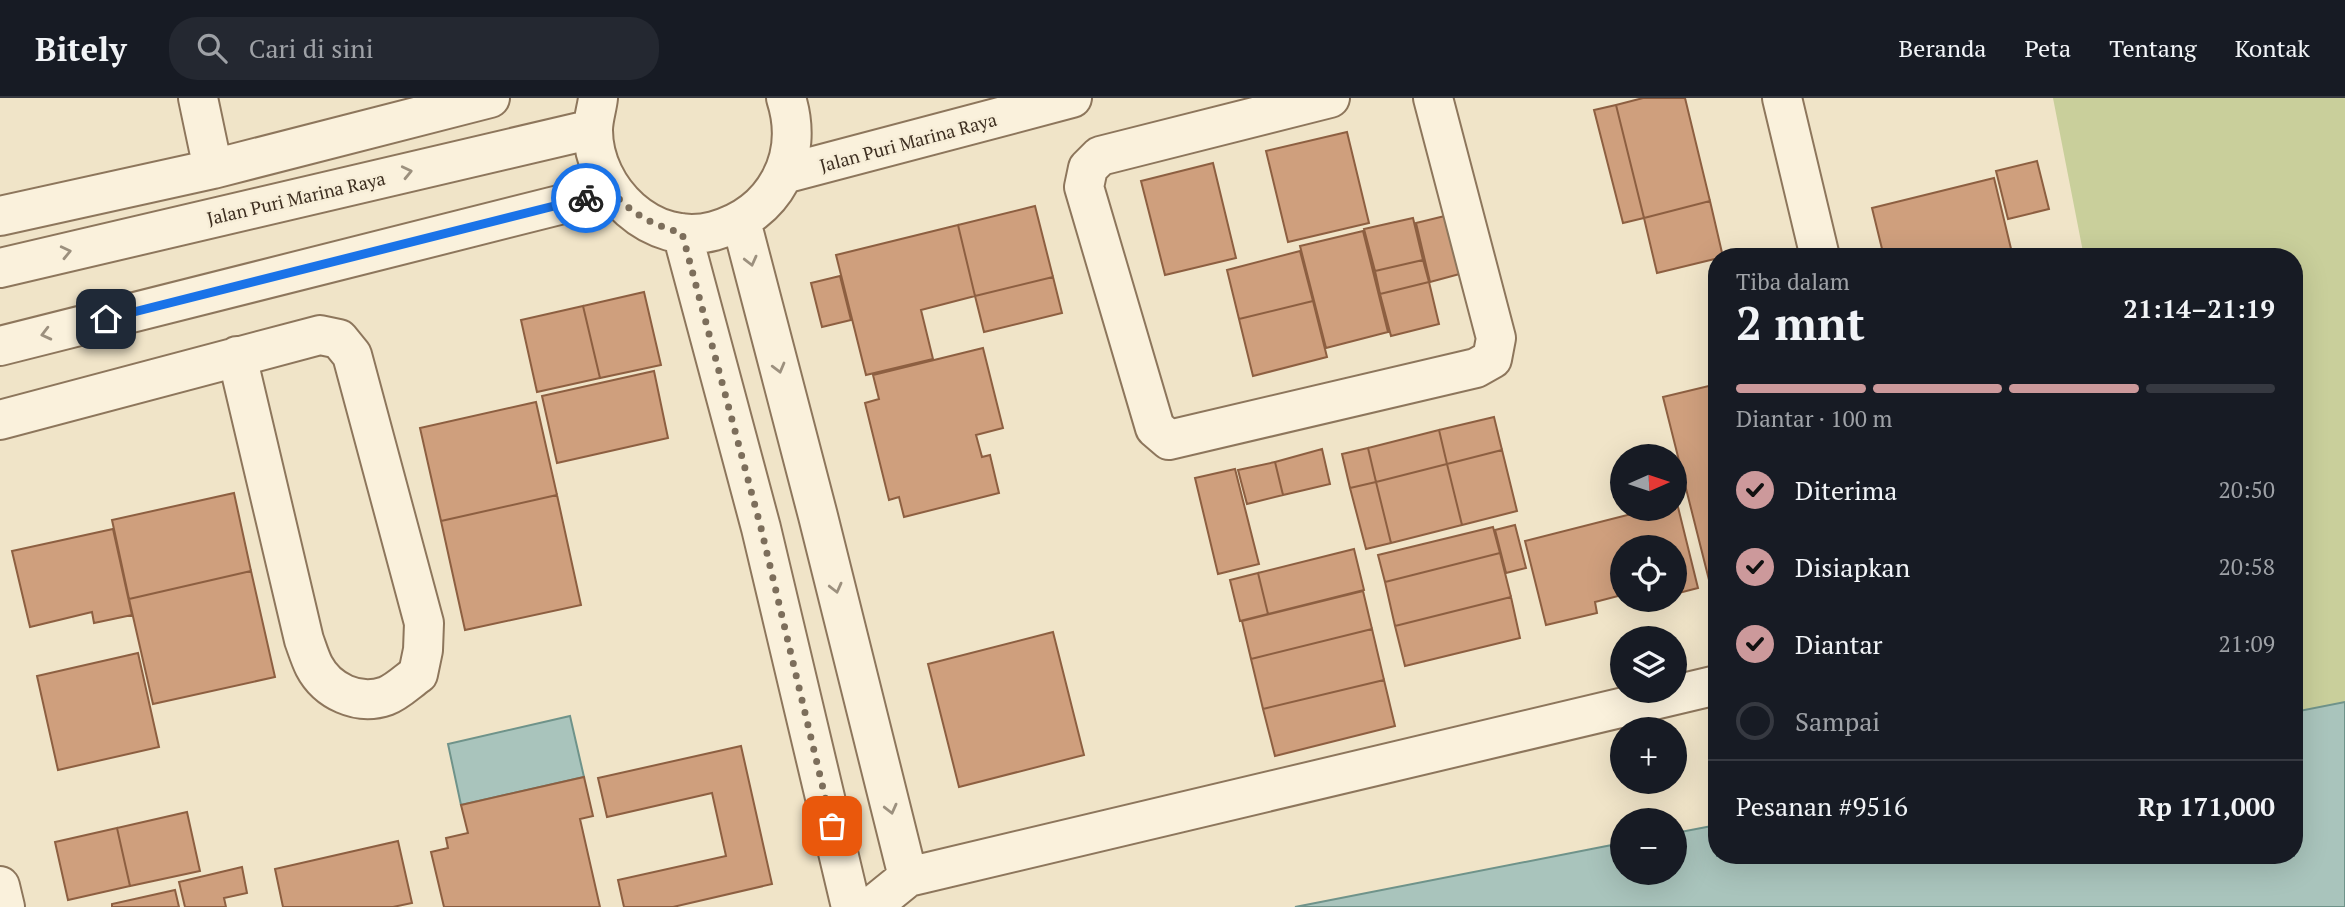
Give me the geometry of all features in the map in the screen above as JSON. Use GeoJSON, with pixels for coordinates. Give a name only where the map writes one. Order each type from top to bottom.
{"type":"FeatureCollection","features":[{"type":"Feature","properties":{"kind":"street"},"geometry":{"type":"LineString","coordinates":[[198,98],[213,169]]}},
{"type":"Feature","properties":{"kind":"street"},"geometry":{"type":"LineString","coordinates":[[0,216],[213,169],[490,98]]}},
{"type":"Feature","properties":{"kind":"street"},"geometry":{"type":"LineString","coordinates":[[596,113],[597,161],[611,191],[630,211],[655,226],[682,233],[712,232],[741,221],[766,201],[784,174],[792,146],[792,117],[786,98]]}},
{"type":"Feature","properties":{"kind":"street","name":"Jalan Puri Marina Raya"},"geometry":{"type":"LineString","coordinates":[[784,174],[1072,98]]}},
{"type":"Feature","properties":{"kind":"street"},"geometry":{"type":"LineString","coordinates":[[1330,98],[1100,156],[1088,168],[1084,187],[1151,415],[1155,428],[1169,440],[1476,368],[1492,359],[1496,338],[1433,98]]}},
{"type":"Feature","properties":{"kind":"street"},"geometry":{"type":"LineString","coordinates":[[1782,98],[1818,248]]}},
{"type":"Feature","properties":{"kind":"street","name":"Jalan Puri Marina Raya"},"geometry":{"type":"LineString","coordinates":[[0,268],[596,113]]}},
{"type":"Feature","properties":{"kind":"street"},"geometry":{"type":"LineString","coordinates":[[0,346],[611,191]]}},
{"type":"Feature","properties":{"kind":"street"},"geometry":{"type":"LineString","coordinates":[[741,221],[908,877]]}},
{"type":"Feature","properties":{"kind":"street"},"geometry":{"type":"LineString","coordinates":[[682,233],[761,528],[851,907]]}},
{"type":"Feature","properties":{"kind":"street"},"geometry":{"type":"LineString","coordinates":[[0,420],[237,356],[320,335],[339,339],[352,355],[424,623],[423,650],[418,674],[387,696],[371,699],[347,696],[327,684],[314,666],[304,640],[237,356]]}},
{"type":"Feature","properties":{"kind":"street"},"geometry":{"type":"LineString","coordinates":[[761,528],[818,516]]}},
{"type":"Feature","properties":{"kind":"street"},"geometry":{"type":"LineString","coordinates":[[871,907],[908,877],[1708,687]]}},
{"type":"Feature","properties":{"kind":"street"},"geometry":{"type":"LineString","coordinates":[[0,886],[5,907]]}},
{"type":"Feature","properties":{"kind":"green space"},"geometry":{"type":"Polygon","coordinates":[[[2053,98],[2345,98],[2345,702],[2303,710],[2303,248],[2082,248],[2053,98]]]}},
{"type":"Feature","properties":{"kind":"water"},"geometry":{"type":"Polygon","coordinates":[[[2345,702],[2345,907],[1295,907],[1610,845],[1610,885],[1687,885],[1687,831],[1708,827],[1708,864],[2303,864],[2303,710],[2345,702]]]}},
{"type":"Feature","properties":{"kind":"water"},"geometry":{"type":"Polygon","coordinates":[[[570,716],[584,777],[461,805],[448,744],[570,716]]]}},
{"type":"Feature","properties":{"kind":"building"},"geometry":{"type":"Polygon","coordinates":[[[1643,98],[1685,98],[1710,201],[1644,218],[1616,105],[1643,98]]]}},
{"type":"Feature","properties":{"kind":"building"},"geometry":{"type":"Polygon","coordinates":[[[1616,105],[1644,218],[1623,223],[1594,110],[1616,105]]]}},
{"type":"Feature","properties":{"kind":"building"},"geometry":{"type":"Polygon","coordinates":[[[1347,132],[1369,223],[1288,242],[1266,151],[1347,132]]]}},
{"type":"Feature","properties":{"kind":"building"},"geometry":{"type":"Polygon","coordinates":[[[2037,161],[2049,209],[2008,219],[1996,171],[2037,161]]]}},
{"type":"Feature","properties":{"kind":"building"},"geometry":{"type":"Polygon","coordinates":[[[1213,163],[1236,258],[1165,275],[1141,181],[1213,163]]]}},
{"type":"Feature","properties":{"kind":"building"},"geometry":{"type":"Polygon","coordinates":[[[1994,178],[2011,248],[1882,248],[1872,208],[1994,178]]]}},
{"type":"Feature","properties":{"kind":"building"},"geometry":{"type":"Polygon","coordinates":[[[1710,201],[1721,248],[1708,248],[1708,261],[1657,273],[1644,218],[1710,201]]]}},
{"type":"Feature","properties":{"kind":"building"},"geometry":{"type":"Polygon","coordinates":[[[1035,206],[1053,277],[975,296],[958,225],[1035,206]]]}},
{"type":"Feature","properties":{"kind":"building"},"geometry":{"type":"Polygon","coordinates":[[[1453,214],[1467,272],[1430,282],[1416,223],[1453,214]]]}},
{"type":"Feature","properties":{"kind":"building"},"geometry":{"type":"Polygon","coordinates":[[[1413,218],[1423,260],[1375,271],[1364,229],[1413,218]]]}},
{"type":"Feature","properties":{"kind":"building"},"geometry":{"type":"Polygon","coordinates":[[[958,225],[975,296],[921,310],[933,359],[866,375],[836,255],[958,225]]]}},
{"type":"Feature","properties":{"kind":"building"},"geometry":{"type":"Polygon","coordinates":[[[1363,231],[1388,332],[1326,348],[1300,246],[1363,231]]]}},
{"type":"Feature","properties":{"kind":"building"},"geometry":{"type":"Polygon","coordinates":[[[1300,251],[1313,301],[1239,319],[1227,270],[1300,251]]]}},
{"type":"Feature","properties":{"kind":"building"},"geometry":{"type":"Polygon","coordinates":[[[1423,260],[1429,282],[1380,294],[1375,271],[1423,260]]]}},
{"type":"Feature","properties":{"kind":"building"},"geometry":{"type":"Polygon","coordinates":[[[840,276],[851,320],[822,327],[811,283],[840,276]]]}},
{"type":"Feature","properties":{"kind":"building"},"geometry":{"type":"Polygon","coordinates":[[[1053,277],[1062,313],[984,332],[975,296],[1053,277]]]}},
{"type":"Feature","properties":{"kind":"building"},"geometry":{"type":"Polygon","coordinates":[[[1429,282],[1439,324],[1391,336],[1380,294],[1429,282]]]}},
{"type":"Feature","properties":{"kind":"building"},"geometry":{"type":"Polygon","coordinates":[[[644,292],[661,365],[600,378],[583,306],[644,292]]]}},
{"type":"Feature","properties":{"kind":"building"},"geometry":{"type":"Polygon","coordinates":[[[1313,301],[1327,357],[1253,376],[1239,319],[1313,301]]]}},
{"type":"Feature","properties":{"kind":"building"},"geometry":{"type":"Polygon","coordinates":[[[583,306],[600,378],[537,392],[521,320],[583,306]]]}},
{"type":"Feature","properties":{"kind":"building"},"geometry":{"type":"Polygon","coordinates":[[[983,348],[1003,428],[976,435],[982,457],[990,455],[999,493],[904,517],[899,497],[889,500],[865,403],[879,399],[873,375],[983,348]]]}},
{"type":"Feature","properties":{"kind":"building"},"geometry":{"type":"Polygon","coordinates":[[[654,371],[668,438],[557,463],[542,396],[654,371]]]}},
{"type":"Feature","properties":{"kind":"building"},"geometry":{"type":"Polygon","coordinates":[[[1708,386],[1708,576],[1687,492],[1687,444],[1675,444],[1663,397],[1708,386]]]}},
{"type":"Feature","properties":{"kind":"building"},"geometry":{"type":"Polygon","coordinates":[[[536,402],[557,495],[441,521],[420,428],[536,402]]]}},
{"type":"Feature","properties":{"kind":"building"},"geometry":{"type":"Polygon","coordinates":[[[1494,417],[1502,450],[1447,464],[1439,430],[1494,417]]]}},
{"type":"Feature","properties":{"kind":"building"},"geometry":{"type":"Polygon","coordinates":[[[1439,430],[1447,464],[1376,482],[1368,448],[1439,430]]]}},
{"type":"Feature","properties":{"kind":"building"},"geometry":{"type":"Polygon","coordinates":[[[1368,448],[1376,482],[1350,488],[1342,454],[1368,448]]]}},
{"type":"Feature","properties":{"kind":"building"},"geometry":{"type":"Polygon","coordinates":[[[1322,449],[1330,484],[1283,495],[1275,462],[1322,449]]]}},
{"type":"Feature","properties":{"kind":"building"},"geometry":{"type":"Polygon","coordinates":[[[1502,450],[1517,511],[1462,525],[1447,464],[1502,450]]]}},
{"type":"Feature","properties":{"kind":"building"},"geometry":{"type":"Polygon","coordinates":[[[1275,462],[1283,495],[1247,504],[1238,470],[1275,462]]]}},
{"type":"Feature","properties":{"kind":"building"},"geometry":{"type":"Polygon","coordinates":[[[1447,464],[1462,525],[1391,543],[1376,482],[1447,464]]]}},
{"type":"Feature","properties":{"kind":"building"},"geometry":{"type":"Polygon","coordinates":[[[1235,469],[1259,564],[1218,574],[1195,478],[1235,469]]]}},
{"type":"Feature","properties":{"kind":"building"},"geometry":{"type":"Polygon","coordinates":[[[1376,482],[1391,543],[1366,549],[1350,488],[1376,482]]]}},
{"type":"Feature","properties":{"kind":"building"},"geometry":{"type":"Polygon","coordinates":[[[234,493],[251,571],[129,599],[112,520],[234,493]]]}},
{"type":"Feature","properties":{"kind":"building"},"geometry":{"type":"Polygon","coordinates":[[[557,495],[581,605],[465,630],[441,521],[557,495]]]}},
{"type":"Feature","properties":{"kind":"building"},"geometry":{"type":"Polygon","coordinates":[[[1610,519],[1610,522],[1682,522],[1685,535],[1610,535],[1610,598],[1595,602],[1597,613],[1546,625],[1525,541],[1610,519]]]}},
{"type":"Feature","properties":{"kind":"building"},"geometry":{"type":"Polygon","coordinates":[[[1515,525],[1526,568],[1506,573],[1495,530],[1515,525]]]}},
{"type":"Feature","properties":{"kind":"building"},"geometry":{"type":"Polygon","coordinates":[[[1493,527],[1500,553],[1385,582],[1378,555],[1493,527]]]}},
{"type":"Feature","properties":{"kind":"building"},"geometry":{"type":"Polygon","coordinates":[[[113,529],[132,615],[94,623],[92,612],[30,627],[12,551],[113,529]]]}},
{"type":"Feature","properties":{"kind":"building"},"geometry":{"type":"Polygon","coordinates":[[[1687,543],[1698,588],[1687,591],[1687,543]]]}},
{"type":"Feature","properties":{"kind":"building"},"geometry":{"type":"Polygon","coordinates":[[[1354,549],[1364,590],[1268,614],[1258,573],[1354,549]]]}},
{"type":"Feature","properties":{"kind":"building"},"geometry":{"type":"Polygon","coordinates":[[[1500,553],[1511,597],[1395,626],[1385,582],[1500,553]]]}},
{"type":"Feature","properties":{"kind":"building"},"geometry":{"type":"Polygon","coordinates":[[[251,571],[275,677],[153,704],[129,599],[251,571]]]}},
{"type":"Feature","properties":{"kind":"building"},"geometry":{"type":"Polygon","coordinates":[[[1258,573],[1268,614],[1240,621],[1230,580],[1258,573]]]}},
{"type":"Feature","properties":{"kind":"building"},"geometry":{"type":"Polygon","coordinates":[[[1363,591],[1372,629],[1251,659],[1242,621],[1363,591]]]}},
{"type":"Feature","properties":{"kind":"building"},"geometry":{"type":"Polygon","coordinates":[[[1511,597],[1520,638],[1405,666],[1395,626],[1511,597]]]}},
{"type":"Feature","properties":{"kind":"building"},"geometry":{"type":"Polygon","coordinates":[[[1372,629],[1384,680],[1263,709],[1251,659],[1372,629]]]}},
{"type":"Feature","properties":{"kind":"building"},"geometry":{"type":"Polygon","coordinates":[[[1053,632],[1084,755],[959,787],[928,664],[1053,632]]]}},
{"type":"Feature","properties":{"kind":"building"},"geometry":{"type":"Polygon","coordinates":[[[138,653],[159,747],[58,770],[37,676],[138,653]]]}},
{"type":"Feature","properties":{"kind":"building"},"geometry":{"type":"Polygon","coordinates":[[[1384,680],[1395,726],[1275,756],[1263,709],[1384,680]]]}},
{"type":"Feature","properties":{"kind":"building"},"geometry":{"type":"Polygon","coordinates":[[[741,746],[772,884],[673,907],[624,907],[618,880],[726,856],[712,793],[607,817],[598,778],[741,746]]]}},
{"type":"Feature","properties":{"kind":"building"},"geometry":{"type":"Polygon","coordinates":[[[584,777],[593,816],[580,819],[600,907],[444,907],[431,852],[448,848],[446,838],[468,833],[461,805],[584,777]]]}},
{"type":"Feature","properties":{"kind":"building"},"geometry":{"type":"Polygon","coordinates":[[[187,812],[200,871],[130,886],[117,828],[187,812]]]}},
{"type":"Feature","properties":{"kind":"building"},"geometry":{"type":"Polygon","coordinates":[[[117,828],[130,886],[68,900],[55,842],[117,828]]]}},
{"type":"Feature","properties":{"kind":"building"},"geometry":{"type":"Polygon","coordinates":[[[398,841],[412,903],[393,907],[283,907],[275,869],[398,841]]]}},
{"type":"Feature","properties":{"kind":"building"},"geometry":{"type":"Polygon","coordinates":[[[242,867],[247,893],[224,898],[226,907],[185,907],[179,882],[242,867]]]}},
{"type":"Feature","properties":{"kind":"building"},"geometry":{"type":"Polygon","coordinates":[[[175,890],[179,907],[112,907],[112,904],[175,890]]]}},
{"type":"Feature","properties":{"kind":"way so far"},"geometry":{"type":"LineString","coordinates":[[586,198],[611,191],[630,211],[655,226],[682,233],[761,528],[832,826]]}},
{"type":"Feature","properties":{"kind":"route"},"geometry":{"type":"LineString","coordinates":[[106,319],[586,198]]}}]}
